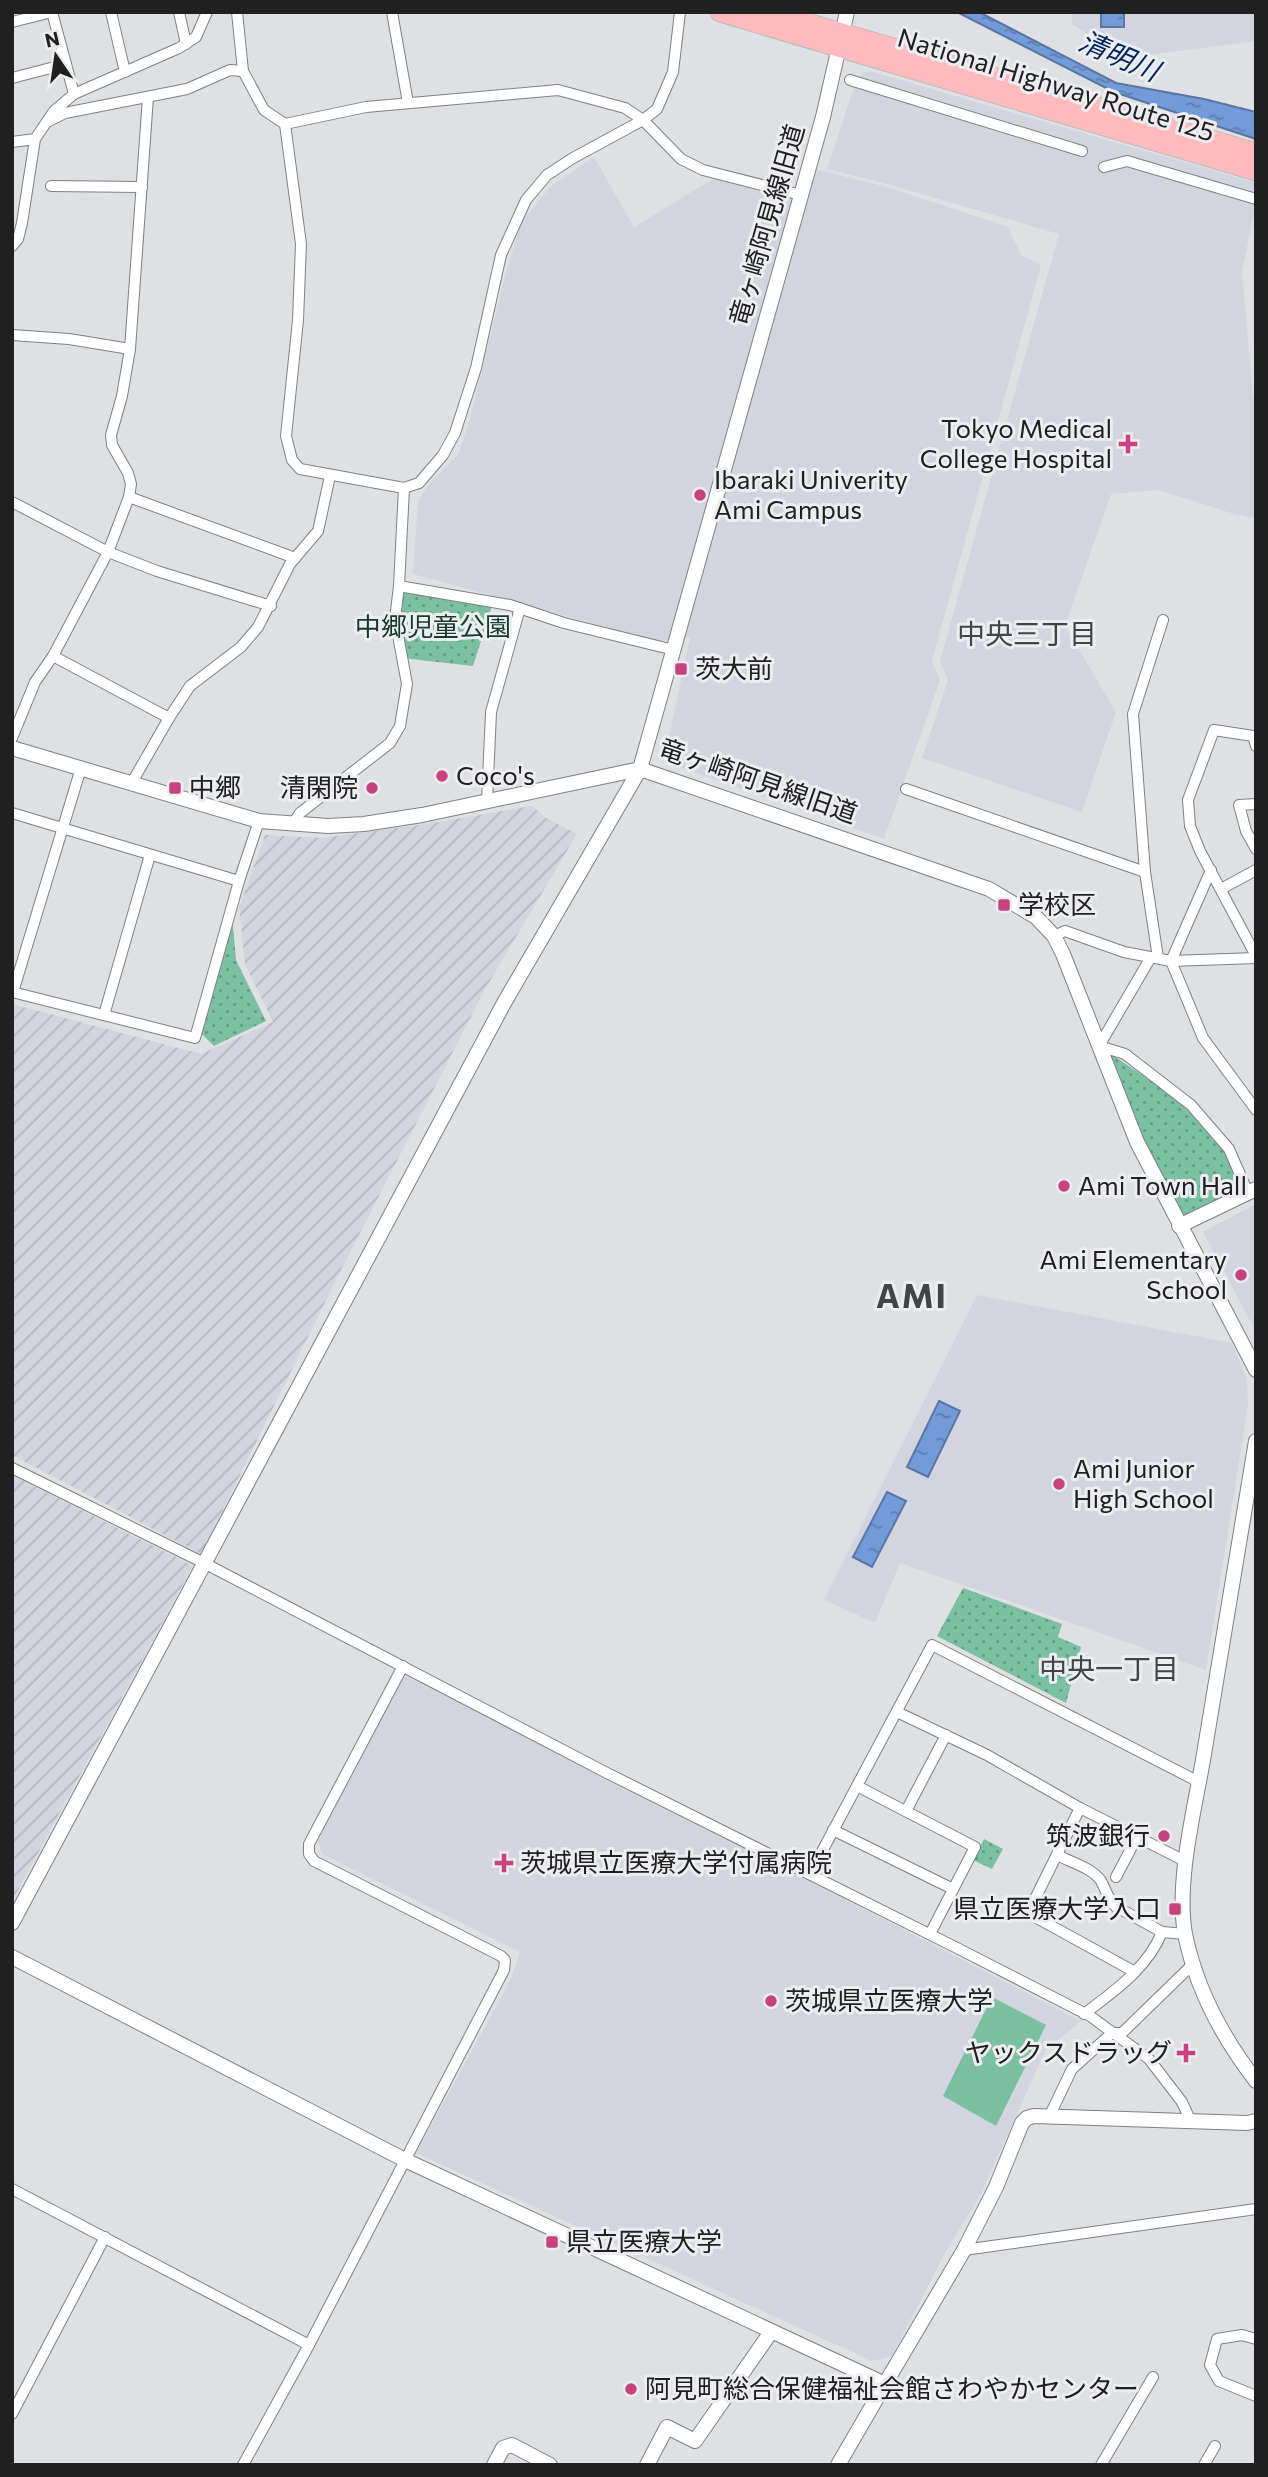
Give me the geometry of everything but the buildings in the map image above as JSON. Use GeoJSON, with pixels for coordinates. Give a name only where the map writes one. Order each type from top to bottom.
{"type":"FeatureCollection","features":[{"type":"Feature","properties":{"kind":"highway","name":"National Highway Route 125"},"geometry":{"type":"LineString","coordinates":[[720,12],[842,41],[1256,153]]}},
{"type":"Feature","properties":{"kind":"highway","name":"National Highway Route 125"},"geometry":{"type":"LineString","coordinates":[[769,12],[842,41],[1256,171]]}},
{"type":"Feature","properties":{"kind":"street"},"geometry":{"type":"LineString","coordinates":[[12,22],[52,12],[74,94]]}},
{"type":"Feature","properties":{"kind":"street"},"geometry":{"type":"LineString","coordinates":[[111,12],[125,72]]}},
{"type":"Feature","properties":{"kind":"street"},"geometry":{"type":"LineString","coordinates":[[179,12],[186,44]]}},
{"type":"Feature","properties":{"kind":"street"},"geometry":{"type":"LineString","coordinates":[[12,246],[18,239],[22,223],[35,139],[54,111],[74,94],[186,44],[196,37],[207,12]]}},
{"type":"Feature","properties":{"kind":"street"},"geometry":{"type":"LineString","coordinates":[[237,12],[243,71],[264,110],[285,124],[366,107],[558,90],[625,108],[643,120],[681,159],[703,170],[801,195]]}},
{"type":"Feature","properties":{"kind":"street"},"geometry":{"type":"LineString","coordinates":[[391,12],[408,103]]}},
{"type":"Feature","properties":{"kind":"street"},"geometry":{"type":"LineString","coordinates":[[285,124],[301,244],[298,320],[286,436],[292,460],[300,469],[404,488],[419,483],[443,455],[455,433],[476,368],[501,255],[526,200],[547,175],[643,120],[657,109],[673,72],[680,12]]}},
{"type":"Feature","properties":{"kind":"street","name":"竜ヶ崎阿見線旧道"},"geometry":{"type":"LineString","coordinates":[[847,12],[842,41],[801,195],[640,769],[989,889],[1028,911],[1046,926],[1065,957],[1137,1142],[1256,1370]]}},
{"type":"Feature","properties":{"kind":"street"},"geometry":{"type":"LineString","coordinates":[[12,78],[66,64]]}},
{"type":"Feature","properties":{"kind":"street"},"geometry":{"type":"LineString","coordinates":[[45,123],[65,113],[187,89],[230,70],[243,71]]}},
{"type":"Feature","properties":{"kind":"street"},"geometry":{"type":"LineString","coordinates":[[850,80],[1082,151]]}},
{"type":"Feature","properties":{"kind":"street"},"geometry":{"type":"LineString","coordinates":[[12,738],[35,682],[53,656],[108,552],[130,497],[128,473],[112,445],[111,435],[122,396],[130,349],[149,97]]}},
{"type":"Feature","properties":{"kind":"street"},"geometry":{"type":"LineString","coordinates":[[12,142],[35,139]]}},
{"type":"Feature","properties":{"kind":"street"},"geometry":{"type":"LineString","coordinates":[[1104,167],[1127,161],[1256,200]]}},
{"type":"Feature","properties":{"kind":"street"},"geometry":{"type":"LineString","coordinates":[[51,186],[142,187]]}},
{"type":"Feature","properties":{"kind":"street"},"geometry":{"type":"LineString","coordinates":[[12,335],[69,339],[130,349]]}},
{"type":"Feature","properties":{"kind":"street"},"geometry":{"type":"LineString","coordinates":[[131,784],[190,687],[242,647],[258,627],[295,558],[318,531],[330,476]]}},
{"type":"Feature","properties":{"kind":"street"},"geometry":{"type":"LineString","coordinates":[[293,824],[300,813],[390,743],[400,726],[407,684],[395,619],[404,488]]}},
{"type":"Feature","properties":{"kind":"street"},"geometry":{"type":"LineString","coordinates":[[130,497],[295,558]]}},
{"type":"Feature","properties":{"kind":"street"},"geometry":{"type":"LineString","coordinates":[[12,502],[108,552],[157,571],[271,606]]}},
{"type":"Feature","properties":{"kind":"street"},"geometry":{"type":"LineString","coordinates":[[399,586],[520,608],[564,623],[674,650]]}},
{"type":"Feature","properties":{"kind":"street"},"geometry":{"type":"LineString","coordinates":[[487,802],[491,712],[520,608]]}},
{"type":"Feature","properties":{"kind":"street"},"geometry":{"type":"LineString","coordinates":[[1163,620],[1133,714],[1145,872],[1155,958],[1099,1046],[1125,1054],[1191,1105],[1229,1149],[1252,1191],[1180,1226]]}},
{"type":"Feature","properties":{"kind":"street"},"geometry":{"type":"LineString","coordinates":[[53,656],[169,718]]}},
{"type":"Feature","properties":{"kind":"street"},"geometry":{"type":"LineString","coordinates":[[1054,936],[1065,931],[1124,952],[1171,961],[1256,957],[1200,852],[1190,826],[1188,800],[1214,730],[1254,736],[1256,746]]}},
{"type":"Feature","properties":{"kind":"street"},"geometry":{"type":"LineString","coordinates":[[12,748],[259,821],[293,824],[364,824],[487,802],[640,769]]}},
{"type":"Feature","properties":{"kind":"street"},"geometry":{"type":"LineString","coordinates":[[81,768],[13,992],[195,1038],[239,881],[259,821]]}},
{"type":"Feature","properties":{"kind":"street"},"geometry":{"type":"LineString","coordinates":[[12,1923],[504,1003],[640,769]]}},
{"type":"Feature","properties":{"kind":"street"},"geometry":{"type":"LineString","coordinates":[[906,789],[1145,872]]}},
{"type":"Feature","properties":{"kind":"street"},"geometry":{"type":"LineString","coordinates":[[1256,804],[1239,805],[1256,849]]}},
{"type":"Feature","properties":{"kind":"street"},"geometry":{"type":"LineString","coordinates":[[12,813],[239,881]]}},
{"type":"Feature","properties":{"kind":"street"},"geometry":{"type":"LineString","coordinates":[[104,1015],[150,855]]}},
{"type":"Feature","properties":{"kind":"street"},"geometry":{"type":"LineString","coordinates":[[1211,870],[1171,961],[1203,1038],[1256,1110]]}},
{"type":"Feature","properties":{"kind":"street"},"geometry":{"type":"LineString","coordinates":[[1221,889],[1256,870]]}},
{"type":"Feature","properties":{"kind":"street"},"geometry":{"type":"LineString","coordinates":[[1256,1441],[1186,1862],[1183,1904],[1185,1934],[1193,1964],[1219,2026],[1256,2081]]}},
{"type":"Feature","properties":{"kind":"street"},"geometry":{"type":"LineString","coordinates":[[12,1468],[204,1563],[607,1773],[1084,2014],[1149,2059],[1182,2102],[1191,2122]]}},
{"type":"Feature","properties":{"kind":"street"},"geometry":{"type":"LineString","coordinates":[[810,1874],[932,1645],[1199,1782]]}},
{"type":"Feature","properties":{"kind":"street"},"geometry":{"type":"LineString","coordinates":[[243,2465],[309,2345],[506,1964],[500,1956],[314,1861],[309,1854],[309,1844],[404,1666]]}},
{"type":"Feature","properties":{"kind":"street"},"geometry":{"type":"LineString","coordinates":[[898,1712],[987,1755],[1080,1808],[1186,1862]]}},
{"type":"Feature","properties":{"kind":"street"},"geometry":{"type":"LineString","coordinates":[[906,1811],[946,1735]]}},
{"type":"Feature","properties":{"kind":"street"},"geometry":{"type":"LineString","coordinates":[[857,1786],[975,1847],[930,1934]]}},
{"type":"Feature","properties":{"kind":"street"},"geometry":{"type":"LineString","coordinates":[[1080,1808],[1028,1913],[1135,1972]]}},
{"type":"Feature","properties":{"kind":"street"},"geometry":{"type":"LineString","coordinates":[[833,1830],[953,1889]]}},
{"type":"Feature","properties":{"kind":"street"},"geometry":{"type":"LineString","coordinates":[[1116,1877],[1137,1837]]}},
{"type":"Feature","properties":{"kind":"street"},"geometry":{"type":"LineString","coordinates":[[1057,1855],[1093,1873],[1115,1906],[1162,1932],[1185,1934]]}},
{"type":"Feature","properties":{"kind":"street"},"geometry":{"type":"LineString","coordinates":[[1084,2014],[1135,1972],[1156,1949],[1162,1932]]}},
{"type":"Feature","properties":{"kind":"street"},"geometry":{"type":"LineString","coordinates":[[12,1957],[405,2160],[885,2384]]}},
{"type":"Feature","properties":{"kind":"street"},"geometry":{"type":"LineString","coordinates":[[1049,2117],[1072,2069],[1112,2033],[1122,2033],[1193,1964]]}},
{"type":"Feature","properties":{"kind":"street"},"geometry":{"type":"LineString","coordinates":[[838,2465],[964,2250],[1027,2118],[1034,2116],[1247,2123],[1256,2121]]}},
{"type":"Feature","properties":{"kind":"street"},"geometry":{"type":"LineString","coordinates":[[12,2189],[309,2345]]}},
{"type":"Feature","properties":{"kind":"street"},"geometry":{"type":"LineString","coordinates":[[964,2250],[1256,2209]]}},
{"type":"Feature","properties":{"kind":"street"},"geometry":{"type":"LineString","coordinates":[[12,2414],[105,2237]]}},
{"type":"Feature","properties":{"kind":"street"},"geometry":{"type":"LineString","coordinates":[[647,2465],[667,2427],[695,2441],[771,2332]]}},
{"type":"Feature","properties":{"kind":"street"},"geometry":{"type":"LineString","coordinates":[[1256,2339],[1242,2335],[1217,2339],[1210,2365],[1219,2381],[1256,2396]]}},
{"type":"Feature","properties":{"kind":"street"},"geometry":{"type":"LineString","coordinates":[[1101,2465],[1153,2377]]}},
{"type":"Feature","properties":{"kind":"street"},"geometry":{"type":"LineString","coordinates":[[494,2465],[503,2448],[512,2445],[551,2465]]}},
{"type":"Feature","properties":{"kind":"street"},"geometry":{"type":"LineString","coordinates":[[1205,2465],[1215,2446]]}},
{"type":"Feature","properties":{"kind":"shaded area"},"geometry":{"type":"Polygon","coordinates":[[[1072,12],[1256,12],[1256,41],[1124,58],[1072,24],[1072,12]]]}},
{"type":"Feature","properties":{"kind":"shaded area","name":"Tokyo Medical College Hospital"},"geometry":{"type":"Polygon","coordinates":[[[870,71],[1256,183],[1256,202],[1242,272],[1253,398],[1256,399],[1256,518],[1234,514],[1159,490],[1111,494],[1065,626],[1116,712],[1082,812],[922,758],[948,680],[940,661],[1059,234],[827,169],[853,90],[861,74],[870,71]]]}},
{"type":"Feature","properties":{"kind":"shaded area","name":"Ibaraki Univerity Ami Campus"},"geometry":{"type":"Polygon","coordinates":[[[594,157],[634,227],[718,176],[805,202],[814,169],[887,187],[1008,227],[1021,255],[1041,265],[932,661],[940,680],[884,839],[676,766],[669,755],[668,742],[690,638],[657,641],[413,574],[418,502],[426,488],[459,453],[521,223],[551,186],[594,157]]]}},
{"type":"Feature","properties":{"kind":"shaded area"},"geometry":{"type":"Polygon","coordinates":[[[532,806],[546,818],[577,834],[484,991],[339,1274],[201,1554],[12,1455],[12,1004],[201,1054],[273,1022],[245,964],[239,908],[265,835],[321,838],[532,806]]]}},
{"type":"Feature","properties":{"kind":"shaded area","name":"Ami Elementary School"},"geometry":{"type":"Polygon","coordinates":[[[1256,1204],[1256,1332],[1203,1232],[1256,1204]]]}},
{"type":"Feature","properties":{"kind":"shaded area","name":"Ami Junior High School"},"geometry":{"type":"Polygon","coordinates":[[[977,1295],[1232,1343],[1247,1379],[1248,1405],[1206,1670],[900,1563],[875,1623],[824,1600],[977,1295]]]}},
{"type":"Feature","properties":{"kind":"shaded area"},"geometry":{"type":"Polygon","coordinates":[[[12,1475],[193,1566],[12,1901],[12,1475]]]}},
{"type":"Feature","properties":{"kind":"shaded area","name":"茨城県立医療大学"},"geometry":{"type":"Polygon","coordinates":[[[411,1675],[1081,2021],[1045,2051],[981,2194],[946,2251],[892,2356],[872,2361],[416,2153],[510,1981],[520,1952],[322,1854],[318,1841],[401,1678],[411,1675]]]}},
{"type":"Feature","properties":{"kind":"green space","name":"中郷児童公園"},"geometry":{"type":"Polygon","coordinates":[[[399,586],[493,603],[473,666],[402,658],[395,619],[399,586]]]}},
{"type":"Feature","properties":{"kind":"green space"},"geometry":{"type":"Polygon","coordinates":[[[228,925],[233,926],[236,960],[266,1021],[214,1046],[203,1035],[196,1038],[228,925]]]}},
{"type":"Feature","properties":{"kind":"green space"},"geometry":{"type":"Polygon","coordinates":[[[1108,1052],[1165,1090],[1204,1124],[1223,1150],[1242,1191],[1180,1220],[1153,1163],[1108,1052]]]}},
{"type":"Feature","properties":{"kind":"green space"},"geometry":{"type":"Polygon","coordinates":[[[963,1588],[1062,1624],[1058,1637],[1081,1647],[1066,1703],[937,1636],[963,1588]]]}},
{"type":"Feature","properties":{"kind":"green space"},"geometry":{"type":"Polygon","coordinates":[[[984,1839],[1003,1849],[992,1869],[973,1860],[984,1839]]]}},
{"type":"Feature","properties":{"kind":"green space"},"geometry":{"type":"Polygon","coordinates":[[[992,1997],[1046,2025],[996,2126],[943,2096],[992,1997]]]}},
{"type":"Feature","properties":{"kind":"water","name":"清明川"},"geometry":{"type":"Polygon","coordinates":[[[957,12],[979,12],[1116,83],[1204,99],[1256,112],[1256,139],[1114,92],[957,12]]]}},
{"type":"Feature","properties":{"kind":"water"},"geometry":{"type":"Polygon","coordinates":[[[1101,12],[1124,12],[1124,27],[1101,27],[1101,12]]]}},
{"type":"Feature","properties":{"kind":"water"},"geometry":{"type":"Polygon","coordinates":[[[939,1401],[960,1411],[928,1477],[907,1467],[939,1401]]]}},
{"type":"Feature","properties":{"kind":"water"},"geometry":{"type":"Polygon","coordinates":[[[887,1492],[906,1501],[872,1567],[853,1557],[887,1492]]]}},
{"type":"Feature","properties":{"kind":"place","name":"Tokyo Medical College Hospital"},"geometry":{"type":"Point","coordinates":[1128,444]}},
{"type":"Feature","properties":{"kind":"place","name":"Ibaraki Univerity Ami Campus"},"geometry":{"type":"Point","coordinates":[700,495]}},
{"type":"Feature","properties":{"kind":"place","name":"茨大前"},"geometry":{"type":"Point","coordinates":[681,669]}},
{"type":"Feature","properties":{"kind":"place","name":"Coco's"},"geometry":{"type":"Point","coordinates":[442,776]}},
{"type":"Feature","properties":{"kind":"place","name":"中郷"},"geometry":{"type":"Point","coordinates":[175,788]}},
{"type":"Feature","properties":{"kind":"place","name":"清閑院"},"geometry":{"type":"Point","coordinates":[372,788]}},
{"type":"Feature","properties":{"kind":"place","name":"学校区"},"geometry":{"type":"Point","coordinates":[1004,905]}},
{"type":"Feature","properties":{"kind":"place","name":"Ami Town Hall"},"geometry":{"type":"Point","coordinates":[1064,1186]}},
{"type":"Feature","properties":{"kind":"place","name":"Ami Elementary School"},"geometry":{"type":"Point","coordinates":[1241,1275]}},
{"type":"Feature","properties":{"kind":"place","name":"Ami Junior High School"},"geometry":{"type":"Point","coordinates":[1059,1484]}},
{"type":"Feature","properties":{"kind":"place","name":"筑波銀行"},"geometry":{"type":"Point","coordinates":[1164,1836]}},
{"type":"Feature","properties":{"kind":"place","name":"茨城県立医療大学付属病院"},"geometry":{"type":"Point","coordinates":[504,1863]}},
{"type":"Feature","properties":{"kind":"place","name":"県立医療大学入口"},"geometry":{"type":"Point","coordinates":[1175,1909]}},
{"type":"Feature","properties":{"kind":"place","name":"茨城県立医療大学"},"geometry":{"type":"Point","coordinates":[771,2001]}},
{"type":"Feature","properties":{"kind":"place","name":"ヤックスドラッグ"},"geometry":{"type":"Point","coordinates":[1186,2053]}},
{"type":"Feature","properties":{"kind":"place","name":"県立医療大学"},"geometry":{"type":"Point","coordinates":[552,2242]}},
{"type":"Feature","properties":{"kind":"place","name":"阿見町総合保健福祉会館さわやかセンター"},"geometry":{"type":"Point","coordinates":[631,2389]}},
{"type":"Feature","properties":{"kind":"district","name":"中央三丁目"},"geometry":{"type":"Point","coordinates":[1027,634]}},
{"type":"Feature","properties":{"kind":"district","name":"AMI"},"geometry":{"type":"Point","coordinates":[912,1296]}},
{"type":"Feature","properties":{"kind":"district","name":"中央一丁目"},"geometry":{"type":"Point","coordinates":[1109,1669]}}]}
